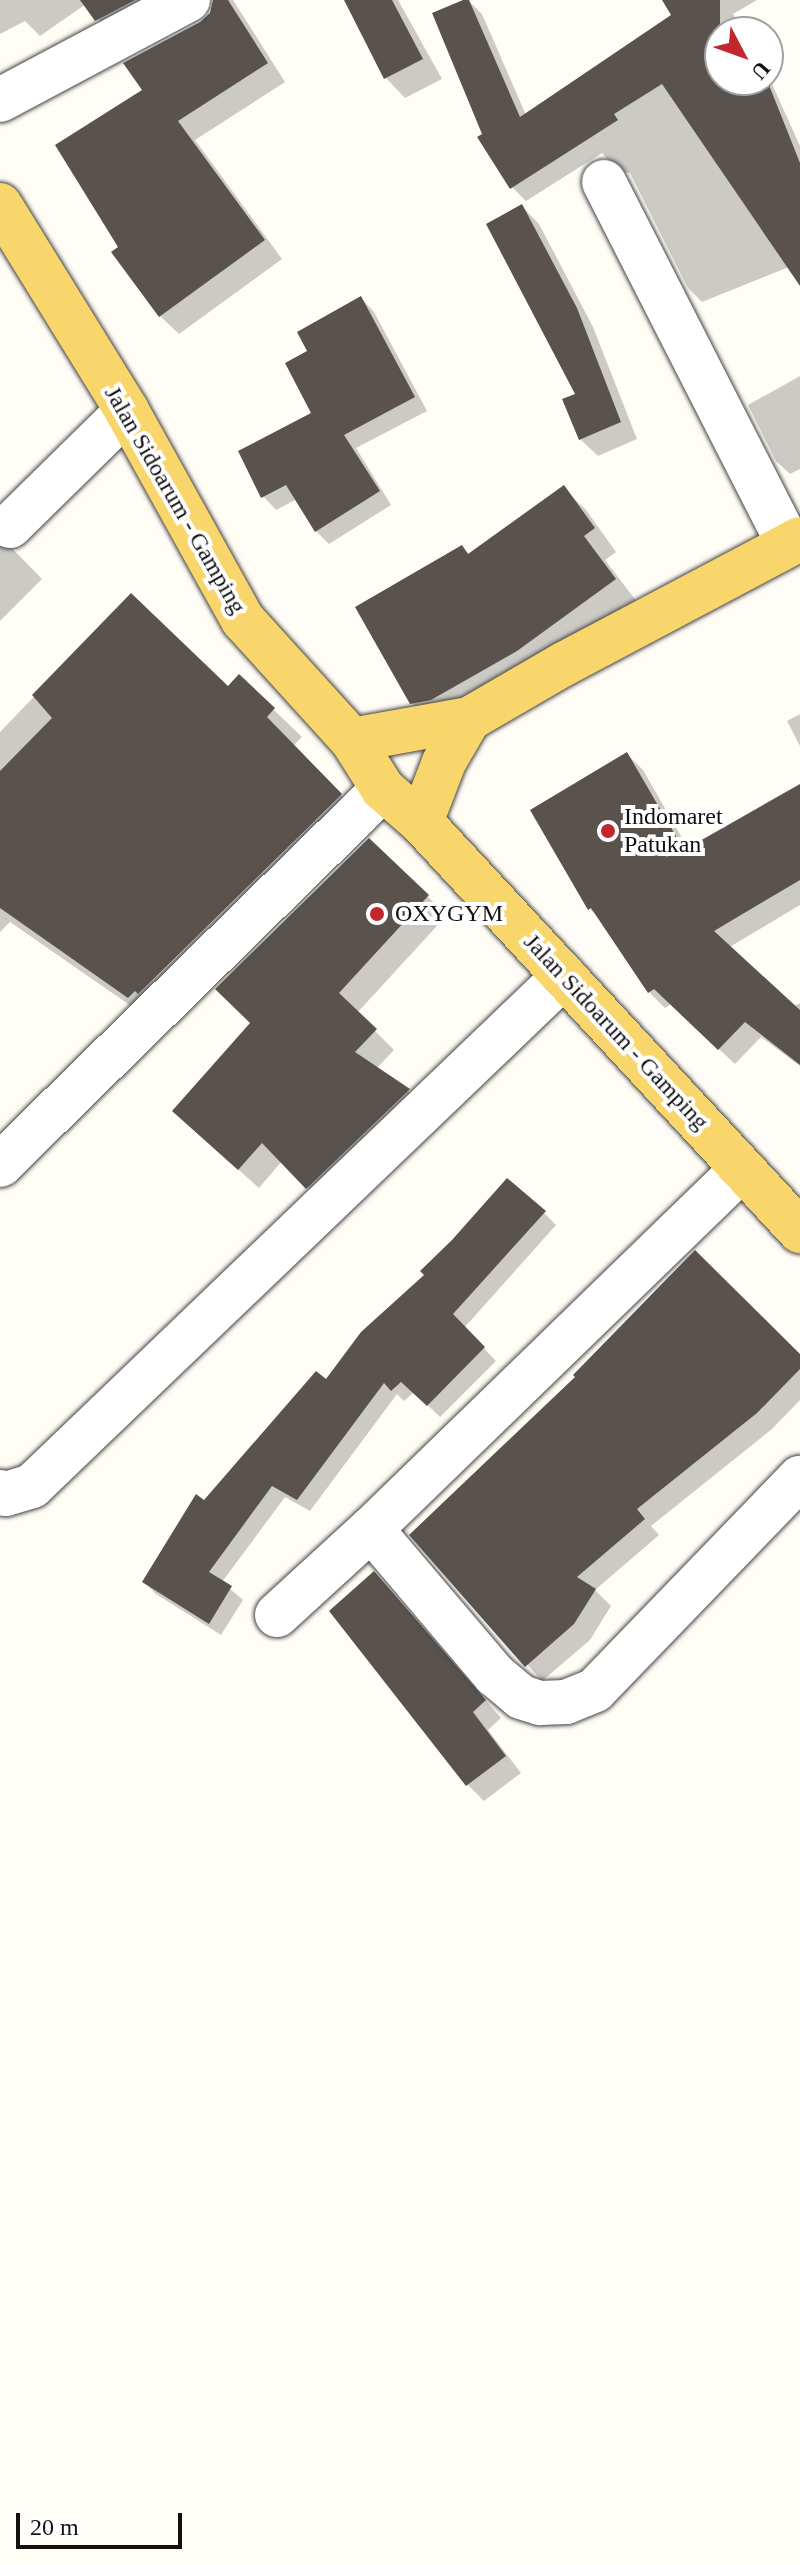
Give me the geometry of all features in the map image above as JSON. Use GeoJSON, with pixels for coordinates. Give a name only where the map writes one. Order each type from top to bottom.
{"type":"FeatureCollection","features":[{"type":"Feature","properties":{"kind":"main road","name":"Jalan Sidoarum - Gamping"},"geometry":{"type":"LineString","coordinates":[[0,205],[127,411],[243,620],[352,740],[383,789],[421,822],[800,1231]]}},
{"type":"Feature","properties":{"kind":"main road"},"geometry":{"type":"LineString","coordinates":[[352,740],[469,719],[794,541]]}},
{"type":"Feature","properties":{"kind":"main road"},"geometry":{"type":"LineString","coordinates":[[421,822],[444,762],[469,719]]}},
{"type":"Feature","properties":{"kind":"street"},"geometry":{"type":"LineString","coordinates":[[0,100],[188,0]]}},
{"type":"Feature","properties":{"kind":"street"},"geometry":{"type":"LineString","coordinates":[[604,182],[794,541]]}},
{"type":"Feature","properties":{"kind":"street"},"geometry":{"type":"LineString","coordinates":[[10,526],[127,411]]}},
{"type":"Feature","properties":{"kind":"street"},"geometry":{"type":"LineString","coordinates":[[0,1165],[383,789]]}},
{"type":"Feature","properties":{"kind":"street"},"geometry":{"type":"LineString","coordinates":[[0,1492],[6,1494],[32,1486],[564,976]]}},
{"type":"Feature","properties":{"kind":"street"},"geometry":{"type":"LineString","coordinates":[[277,1615],[371,1529],[742,1169]]}},
{"type":"Feature","properties":{"kind":"street"},"geometry":{"type":"LineString","coordinates":[[371,1529],[495,1675],[521,1697],[540,1703],[566,1702],[595,1690],[800,1478]]}},
{"type":"Feature","properties":{"kind":"building"},"geometry":{"type":"Polygon","coordinates":[[[80,0],[135,0],[95,21],[80,0]]]}},
{"type":"Feature","properties":{"kind":"building"},"geometry":{"type":"Polygon","coordinates":[[[213,0],[228,0],[268,63],[178,121],[265,240],[159,317],[111,252],[118,247],[55,145],[142,90],[123,63],[200,22],[210,13],[213,0]]]}},
{"type":"Feature","properties":{"kind":"building"},"geometry":{"type":"Polygon","coordinates":[[[344,0],[392,0],[423,59],[384,79],[344,0]]]}},
{"type":"Feature","properties":{"kind":"building"},"geometry":{"type":"Polygon","coordinates":[[[469,0],[520,117],[671,15],[662,0],[720,0],[720,16],[704,16],[704,96],[773,96],[800,163],[800,286],[662,84],[614,114],[618,120],[510,189],[477,137],[482,134],[432,13],[469,0]]]}},
{"type":"Feature","properties":{"kind":"building"},"geometry":{"type":"Polygon","coordinates":[[[522,204],[577,308],[621,422],[579,440],[562,399],[575,394],[486,224],[522,204]]]}},
{"type":"Feature","properties":{"kind":"building"},"geometry":{"type":"Polygon","coordinates":[[[361,296],[415,397],[344,435],[380,491],[315,532],[286,485],[261,498],[238,451],[311,413],[285,363],[307,351],[297,332],[361,296]]]}},
{"type":"Feature","properties":{"kind":"building"},"geometry":{"type":"Polygon","coordinates":[[[564,485],[595,528],[584,536],[616,579],[517,651],[431,700],[410,704],[355,607],[462,545],[468,554],[564,485]]]}},
{"type":"Feature","properties":{"kind":"building"},"geometry":{"type":"Polygon","coordinates":[[[131,593],[228,686],[239,674],[275,708],[267,717],[342,794],[138,994],[135,991],[128,998],[0,908],[0,771],[52,718],[32,695],[131,593]]]}},
{"type":"Feature","properties":{"kind":"building"},"geometry":{"type":"Polygon","coordinates":[[[627,752],[684,850],[800,784],[800,880],[714,931],[800,1010],[800,1065],[745,1022],[718,1050],[654,989],[648,993],[591,908],[588,910],[530,810],[627,752]]]}},
{"type":"Feature","properties":{"kind":"building"},"geometry":{"type":"Polygon","coordinates":[[[369,838],[429,895],[339,993],[377,1029],[355,1052],[410,1089],[306,1189],[262,1143],[238,1170],[172,1111],[250,1023],[215,989],[369,838]]]}},
{"type":"Feature","properties":{"kind":"building"},"geometry":{"type":"Polygon","coordinates":[[[507,1178],[546,1211],[453,1314],[485,1347],[427,1406],[401,1382],[391,1391],[384,1383],[297,1500],[272,1486],[209,1572],[232,1586],[209,1624],[142,1582],[196,1494],[204,1500],[316,1371],[326,1379],[361,1332],[424,1275],[420,1271],[507,1178]]]}},
{"type":"Feature","properties":{"kind":"building"},"geometry":{"type":"Polygon","coordinates":[[[695,1250],[800,1354],[800,1369],[757,1413],[637,1509],[645,1519],[577,1577],[596,1589],[574,1624],[525,1667],[409,1535],[575,1377],[573,1375],[695,1250]]]}},
{"type":"Feature","properties":{"kind":"building"},"geometry":{"type":"Polygon","coordinates":[[[374,1571],[486,1700],[473,1712],[506,1756],[466,1786],[329,1611],[374,1571]]]}},
{"type":"Feature","properties":{"kind":"place","name":"Indomaret Patukan"},"geometry":{"type":"Point","coordinates":[608,831]}},
{"type":"Feature","properties":{"kind":"place","name":"OXYGYM"},"geometry":{"type":"Point","coordinates":[377,914]}}]}
